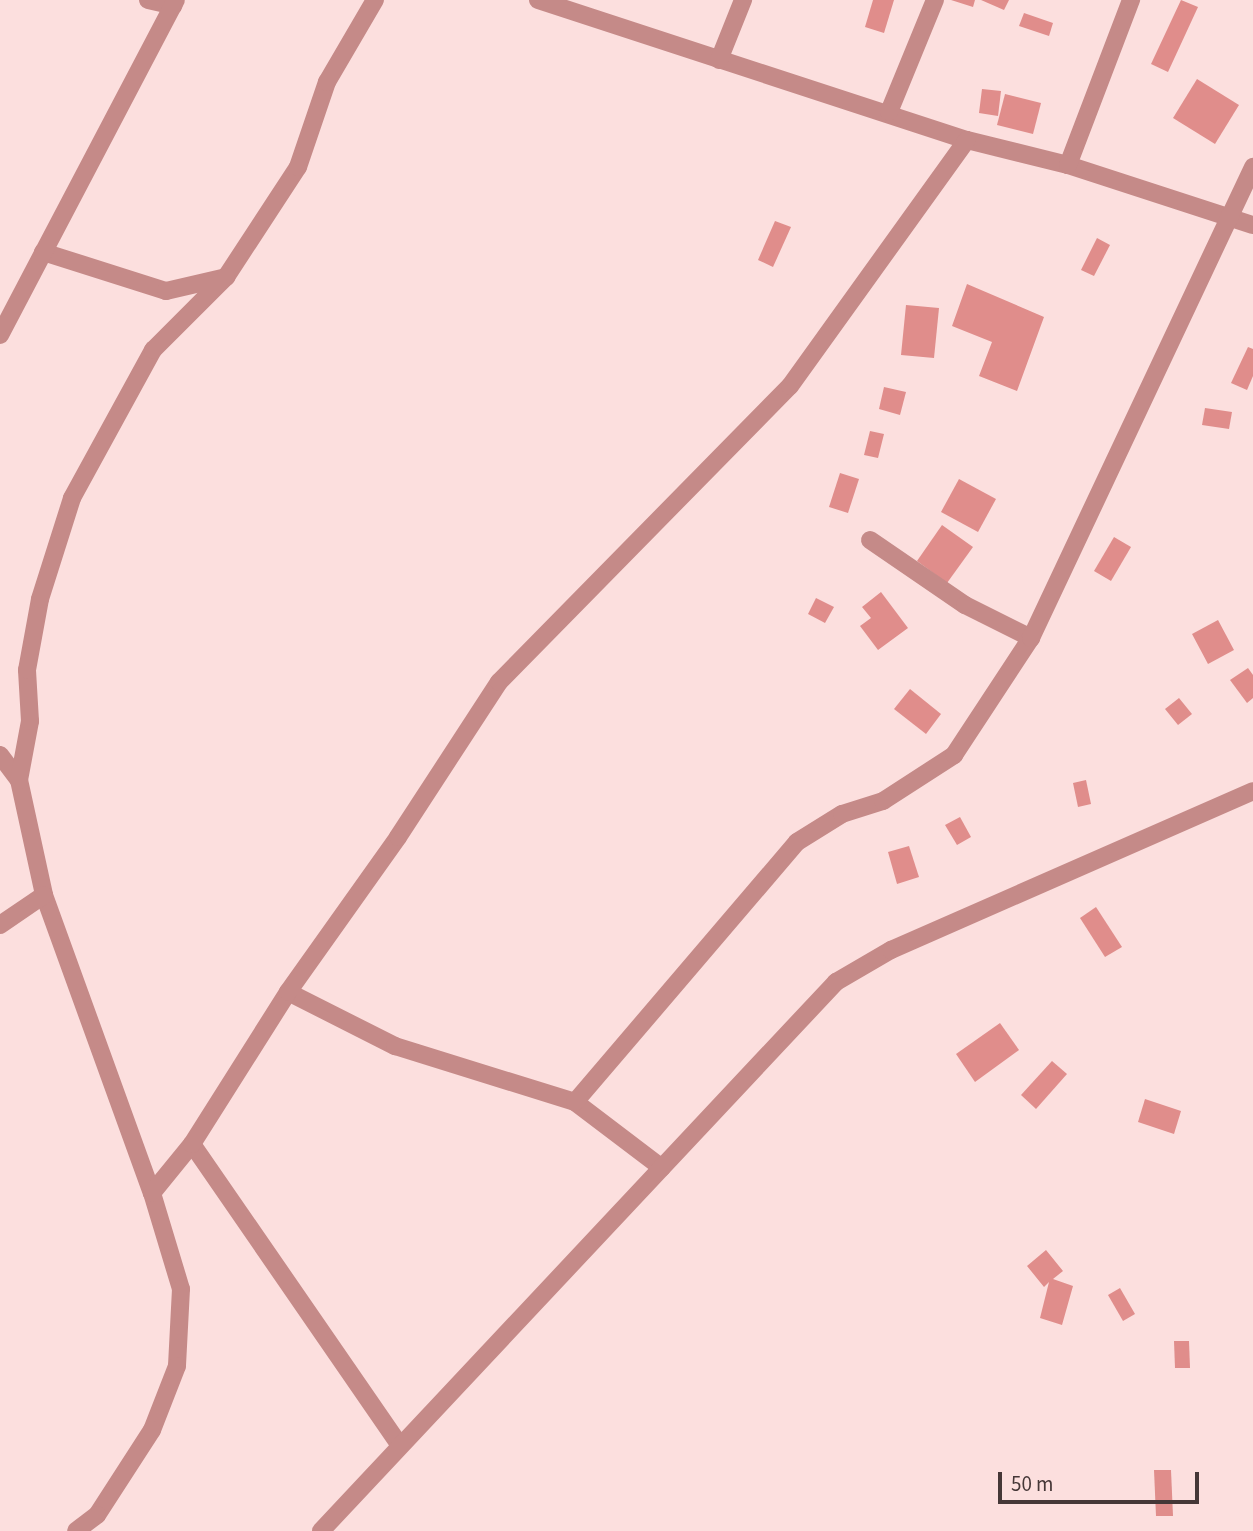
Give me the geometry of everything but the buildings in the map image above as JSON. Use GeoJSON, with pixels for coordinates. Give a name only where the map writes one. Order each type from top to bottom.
{"type":"FeatureCollection","features":[{"type":"Feature","properties":{"kind":"street"},"geometry":{"type":"LineString","coordinates":[[0,335],[174,3],[148,0]]}},
{"type":"Feature","properties":{"kind":"street"},"geometry":{"type":"LineString","coordinates":[[76,1531],[97,1515],[152,1430],[177,1366],[181,1289],[152,1192],[44,895],[19,780],[30,721],[27,670],[40,599],[72,498],[158,342],[226,277],[298,167],[327,82],[375,0]]}},
{"type":"Feature","properties":{"kind":"street"},"geometry":{"type":"LineString","coordinates":[[538,0],[560,3],[719,60],[890,112],[967,140],[1068,165],[1253,225]]}},
{"type":"Feature","properties":{"kind":"street"},"geometry":{"type":"LineString","coordinates":[[719,60],[743,0]]}},
{"type":"Feature","properties":{"kind":"street"},"geometry":{"type":"LineString","coordinates":[[890,112],[935,0]]}},
{"type":"Feature","properties":{"kind":"street"},"geometry":{"type":"LineString","coordinates":[[1068,165],[1131,0]]}},
{"type":"Feature","properties":{"kind":"street"},"geometry":{"type":"LineString","coordinates":[[152,1192],[192,1144],[288,992],[398,837],[499,682],[790,386],[967,140]]}},
{"type":"Feature","properties":{"kind":"street"},"geometry":{"type":"LineString","coordinates":[[575,1102],[797,842],[842,814],[883,801],[954,755],[1031,638],[1253,167]]}},
{"type":"Feature","properties":{"kind":"street"},"geometry":{"type":"LineString","coordinates":[[43,252],[166,290],[226,277]]}},
{"type":"Feature","properties":{"kind":"street"},"geometry":{"type":"LineString","coordinates":[[870,540],[965,605],[1031,638]]}},
{"type":"Feature","properties":{"kind":"street"},"geometry":{"type":"LineString","coordinates":[[0,755],[19,780]]}},
{"type":"Feature","properties":{"kind":"street"},"geometry":{"type":"LineString","coordinates":[[321,1531],[836,982],[891,950],[1253,791]]}},
{"type":"Feature","properties":{"kind":"street"},"geometry":{"type":"LineString","coordinates":[[0,925],[44,895]]}},
{"type":"Feature","properties":{"kind":"street"},"geometry":{"type":"LineString","coordinates":[[288,992],[395,1045],[575,1102],[662,1168]]}},
{"type":"Feature","properties":{"kind":"street"},"geometry":{"type":"LineString","coordinates":[[192,1144],[400,1445]]}}]}
